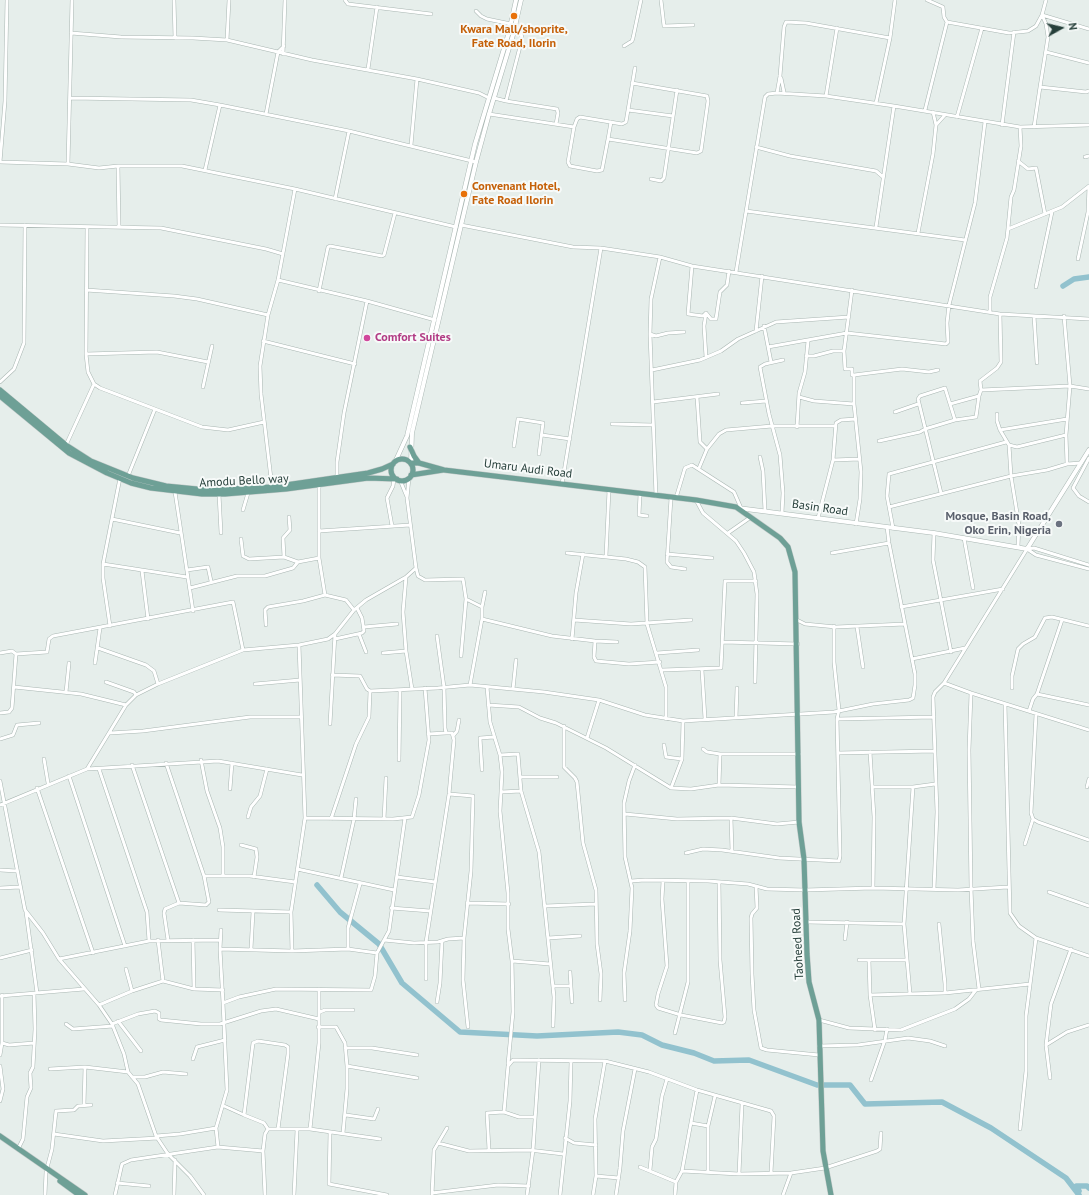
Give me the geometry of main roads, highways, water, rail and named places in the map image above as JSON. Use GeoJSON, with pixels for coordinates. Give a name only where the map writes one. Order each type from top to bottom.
{"type":"FeatureCollection","features":[{"type":"Feature","properties":{"kind":"main road","name":"Amodu Bello way"},"geometry":{"type":"LineString","coordinates":[[0,390],[66,445],[91,461],[128,476],[166,486],[230,490],[319,484],[368,478],[397,480]]}},
{"type":"Feature","properties":{"kind":"main road","name":"Amodu Bello way"},"geometry":{"type":"LineString","coordinates":[[0,396],[69,453],[88,464],[120,478],[151,488],[175,492],[219,494],[248,493],[376,471],[394,462]]}},
{"type":"Feature","properties":{"kind":"main road"},"geometry":{"type":"LineString","coordinates":[[410,447],[419,463]]}},
{"type":"Feature","properties":{"kind":"main road"},"geometry":{"type":"LineString","coordinates":[[403,459],[411,463],[419,463],[444,470],[410,476],[397,480],[391,472],[394,462],[403,459]]}},
{"type":"Feature","properties":{"kind":"main road"},"geometry":{"type":"LineString","coordinates":[[410,476],[412,470],[411,463]]}},
{"type":"Feature","properties":{"kind":"main road","name":"Umaru Audi Road"},"geometry":{"type":"LineString","coordinates":[[444,470],[609,490]]}},
{"type":"Feature","properties":{"kind":"main road","name":"Basin Road"},"geometry":{"type":"LineString","coordinates":[[609,490],[696,500],[738,508]]}},
{"type":"Feature","properties":{"kind":"main road","name":"Taoheed Road"},"geometry":{"type":"LineString","coordinates":[[738,508],[785,542],[791,554],[795,572],[798,644],[799,822],[806,890],[809,982],[819,1020],[820,1099],[825,1168],[831,1195]]}},
{"type":"Feature","properties":{"kind":"main road"},"geometry":{"type":"LineString","coordinates":[[0,1136],[46,1170]]}},
{"type":"Feature","properties":{"kind":"main road"},"geometry":{"type":"LineString","coordinates":[[0,1140],[84,1195]]}},
{"type":"Feature","properties":{"kind":"main road"},"geometry":{"type":"LineString","coordinates":[[71,1187],[79,1195]]}},
{"type":"Feature","properties":{"kind":"waterway"},"geometry":{"type":"LineString","coordinates":[[1063,286],[1074,279],[1089,277]]}},
{"type":"Feature","properties":{"kind":"waterway"},"geometry":{"type":"LineString","coordinates":[[317,885],[340,912],[379,944],[402,983],[460,1032],[537,1036],[618,1032],[642,1035],[662,1045],[694,1053],[714,1061],[749,1060],[817,1085],[850,1085],[865,1104],[942,1102],[991,1128],[1066,1178],[1079,1195]]}},
{"type":"Feature","properties":{"kind":"waterway"},"geometry":{"type":"LineString","coordinates":[[1079,1191],[1076,1186],[1087,1186],[1089,1188]]}},
{"type":"Feature","properties":{"kind":"place","name":"Kwara Mall/shoprite, Fate Road, Ilorin"},"geometry":{"type":"Point","coordinates":[514,16]}},
{"type":"Feature","properties":{"kind":"place","name":"Convenant Hotel, Fate Road Ilorin"},"geometry":{"type":"Point","coordinates":[464,194]}},
{"type":"Feature","properties":{"kind":"place","name":"Comfort Suites"},"geometry":{"type":"Point","coordinates":[367,338]}},
{"type":"Feature","properties":{"kind":"place","name":"Mosque, Basin Road, Oko Erin, Nigeria"},"geometry":{"type":"Point","coordinates":[1059,524]}}]}
